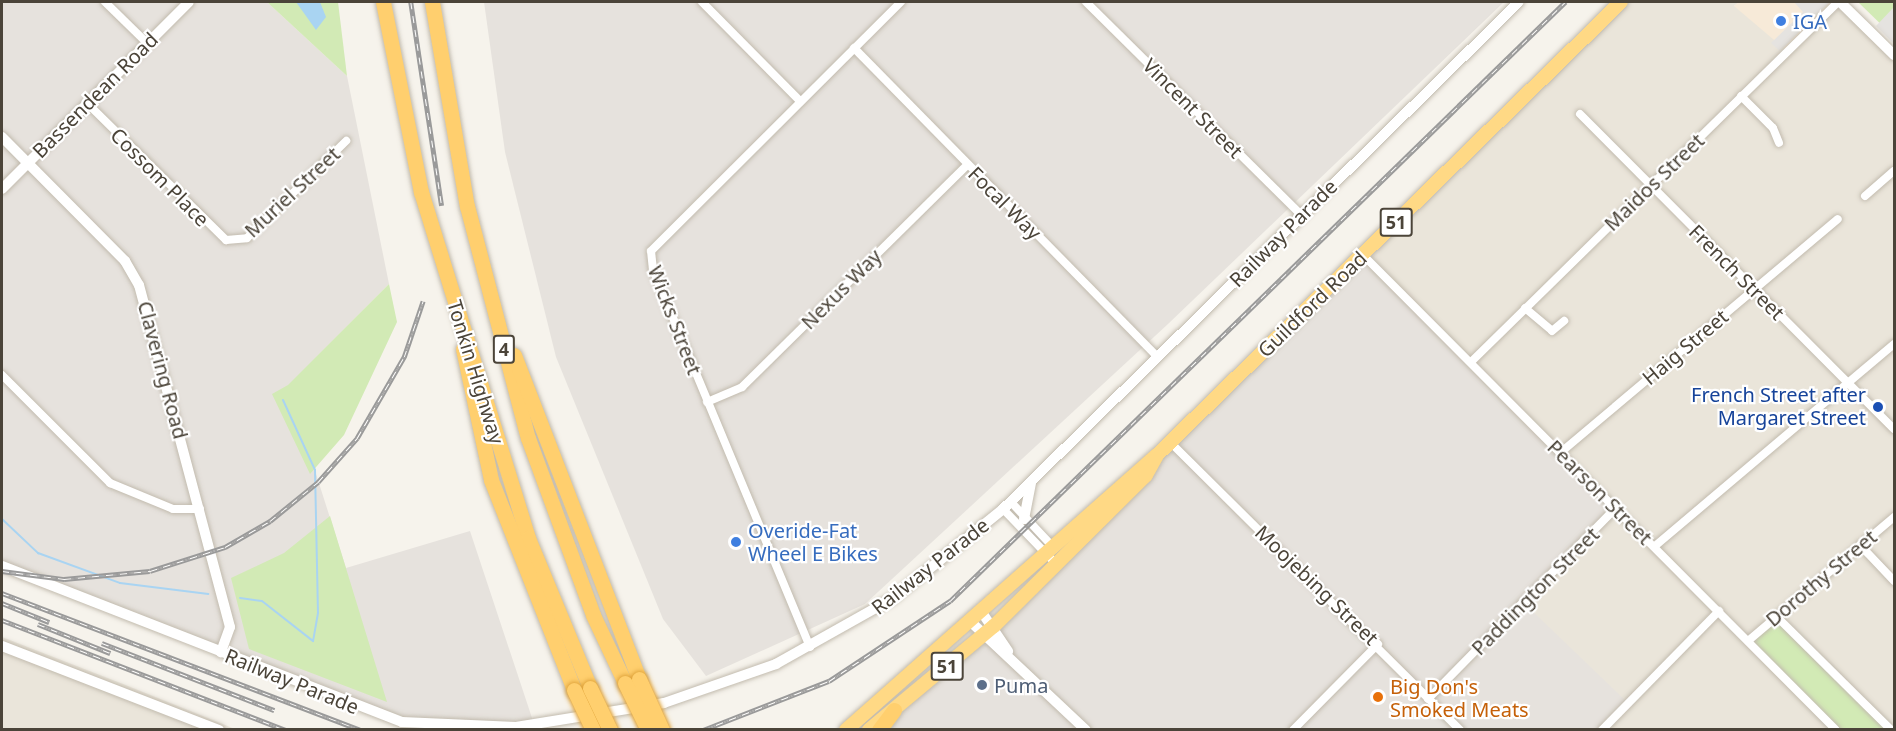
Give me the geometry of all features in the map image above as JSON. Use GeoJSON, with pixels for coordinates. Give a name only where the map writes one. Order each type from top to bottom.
{"type":"FeatureCollection","features":[{"type":"Feature","properties":{"kind":"highway","name":"Tonkin Highway"},"geometry":{"type":"LineString","coordinates":[[383,2],[421,192],[528,538],[590,688],[610,729]]}},
{"type":"Feature","properties":{"kind":"highway","name":"Tonkin Highway"},"geometry":{"type":"LineString","coordinates":[[432,2],[481,268],[528,438],[593,615],[632,681],[648,729]]}},
{"type":"Feature","properties":{"kind":"highway","name":"Guildford Road"},"geometry":{"type":"LineString","coordinates":[[846,729],[1055,556],[1146,475],[1157,455],[1170,442],[1621,2]]}},
{"type":"Feature","properties":{"kind":"highway"},"geometry":{"type":"LineString","coordinates":[[449,282],[491,480],[574,690],[593,729]]}},
{"type":"Feature","properties":{"kind":"highway","name":"Guildford Road"},"geometry":{"type":"LineString","coordinates":[[869,729],[988,631],[1055,556]]}},
{"type":"Feature","properties":{"kind":"highway"},"geometry":{"type":"LineString","coordinates":[[632,681],[662,729]]}},
{"type":"Feature","properties":{"kind":"highway"},"geometry":{"type":"LineString","coordinates":[[879,729],[894,710]]}},
{"type":"Feature","properties":{"kind":"street"},"geometry":{"type":"LineString","coordinates":[[105,2],[147,43]]}},
{"type":"Feature","properties":{"kind":"street","name":"Bassendean Road"},"geometry":{"type":"LineString","coordinates":[[2,189],[189,2]]}},
{"type":"Feature","properties":{"kind":"street"},"geometry":{"type":"LineString","coordinates":[[702,2],[800,101]]}},
{"type":"Feature","properties":{"kind":"street","name":"Wicks Street"},"geometry":{"type":"LineString","coordinates":[[810,648],[653,270],[651,251],[901,2]]}},
{"type":"Feature","properties":{"kind":"street","name":"Vincent Street"},"geometry":{"type":"LineString","coordinates":[[1086,2],[1301,215]]}},
{"type":"Feature","properties":{"kind":"street","name":"Railway Parade"},"geometry":{"type":"LineString","coordinates":[[2,566],[402,722],[516,727],[664,703],[810,648],[915,583],[1007,505],[1519,2]]}},
{"type":"Feature","properties":{"kind":"street"},"geometry":{"type":"LineString","coordinates":[[1839,2],[1894,55]]}},
{"type":"Feature","properties":{"kind":"street","name":"Maidos Street"},"geometry":{"type":"LineString","coordinates":[[1471,362],[1839,2]]}},
{"type":"Feature","properties":{"kind":"street","name":"Focal Way"},"geometry":{"type":"LineString","coordinates":[[854,48],[1157,356]]}},
{"type":"Feature","properties":{"kind":"street"},"geometry":{"type":"LineString","coordinates":[[1742,96],[1773,128],[1779,144]]}},
{"type":"Feature","properties":{"kind":"street","name":"Cossom Place"},"geometry":{"type":"LineString","coordinates":[[88,104],[218,236],[236,242]]}},
{"type":"Feature","properties":{"kind":"street","name":"French Street"},"geometry":{"type":"LineString","coordinates":[[1580,114],[1894,429]]}},
{"type":"Feature","properties":{"kind":"street","name":"Clavering Road"},"geometry":{"type":"LineString","coordinates":[[2,137],[133,272],[200,508],[230,627],[222,652]]}},
{"type":"Feature","properties":{"kind":"street","name":"Muriel Street"},"geometry":{"type":"LineString","coordinates":[[236,242],[253,232],[346,141]]}},
{"type":"Feature","properties":{"kind":"street","name":"Nexus Way"},"geometry":{"type":"LineString","coordinates":[[707,402],[742,387],[968,164]]}},
{"type":"Feature","properties":{"kind":"street"},"geometry":{"type":"LineString","coordinates":[[1865,195],[1894,171]]}},
{"type":"Feature","properties":{"kind":"street","name":"Haig Street"},"geometry":{"type":"LineString","coordinates":[[1560,453],[1838,219]]}},
{"type":"Feature","properties":{"kind":"street","name":"Pearson Street"},"geometry":{"type":"LineString","coordinates":[[1363,255],[1836,729]]}},
{"type":"Feature","properties":{"kind":"street"},"geometry":{"type":"LineString","coordinates":[[1526,308],[1552,331],[1564,321]]}},
{"type":"Feature","properties":{"kind":"street"},"geometry":{"type":"LineString","coordinates":[[1654,546],[1894,344]]}},
{"type":"Feature","properties":{"kind":"street"},"geometry":{"type":"LineString","coordinates":[[2,375],[110,483],[173,508],[200,508]]}},
{"type":"Feature","properties":{"kind":"street","name":"Moojebing Street"},"geometry":{"type":"LineString","coordinates":[[1170,442],[1378,644],[1428,699],[1460,729]]}},
{"type":"Feature","properties":{"kind":"street"},"geometry":{"type":"LineString","coordinates":[[1024,519],[1032,480]]}},
{"type":"Feature","properties":{"kind":"street"},"geometry":{"type":"LineString","coordinates":[[1007,505],[1055,556]]}},
{"type":"Feature","properties":{"kind":"street"},"geometry":{"type":"LineString","coordinates":[[1007,505],[1024,519],[1055,556]]}},
{"type":"Feature","properties":{"kind":"street","name":"Paddington Street"},"geometry":{"type":"LineString","coordinates":[[1428,699],[1617,508]]}},
{"type":"Feature","properties":{"kind":"street","name":"Dorothy Street"},"geometry":{"type":"LineString","coordinates":[[1748,641],[1894,517]]}},
{"type":"Feature","properties":{"kind":"street"},"geometry":{"type":"LineString","coordinates":[[1860,545],[1894,581]]}},
{"type":"Feature","properties":{"kind":"street"},"geometry":{"type":"LineString","coordinates":[[1602,729],[1719,611]]}},
{"type":"Feature","properties":{"kind":"street"},"geometry":{"type":"LineString","coordinates":[[1776,615],[1891,729]]}},
{"type":"Feature","properties":{"kind":"street"},"geometry":{"type":"LineString","coordinates":[[977,619],[1086,729]]}},
{"type":"Feature","properties":{"kind":"street"},"geometry":{"type":"LineString","coordinates":[[1293,729],[1378,644]]}},
{"type":"Feature","properties":{"kind":"street"},"geometry":{"type":"LineString","coordinates":[[2,646],[213,728]]}},
{"type":"Feature","properties":{"kind":"shaded area"},"geometry":{"type":"Polygon","coordinates":[[[2,2],[267,2],[347,76],[389,284],[288,386],[346,568],[470,531],[534,724],[407,723],[2,563],[2,2]]]}},
{"type":"Feature","properties":{"kind":"shaded area"},"geometry":{"type":"Polygon","coordinates":[[[484,2],[1504,2],[1168,324],[865,604],[706,676],[663,619],[556,357],[505,152],[484,2]]]}},
{"type":"Feature","properties":{"kind":"shaded area"},"geometry":{"type":"Polygon","coordinates":[[[1621,2],[1739,2],[1734,6],[1838,2],[1894,55],[1894,729],[1602,729],[1627,703],[1523,603],[1363,255],[1621,2]]]}},
{"type":"Feature","properties":{"kind":"shaded area"},"geometry":{"type":"Polygon","coordinates":[[[1739,2],[1838,2],[1787,51],[1734,6],[1739,2]]]}},
{"type":"Feature","properties":{"kind":"shaded area"},"geometry":{"type":"Polygon","coordinates":[[[1794,2],[1830,2],[1780,51],[1771,43],[1803,12],[1794,2]]]}},
{"type":"Feature","properties":{"kind":"shaded area"},"geometry":{"type":"Polygon","coordinates":[[[1894,7],[1894,44],[1876,26],[1894,7]]]}},
{"type":"Feature","properties":{"kind":"shaded area"},"geometry":{"type":"Polygon","coordinates":[[[1363,255],[1616,508],[1524,603],[1628,703],[1602,729],[879,730],[994,626],[1363,255]]]}},
{"type":"Feature","properties":{"kind":"shaded area"},"geometry":{"type":"Polygon","coordinates":[[[2,637],[123,684],[235,729],[2,729],[2,637]]]}},
{"type":"Feature","properties":{"kind":"green space"},"geometry":{"type":"Polygon","coordinates":[[[267,2],[338,2],[347,76],[267,2]]]}},
{"type":"Feature","properties":{"kind":"green space"},"geometry":{"type":"Polygon","coordinates":[[[1858,2],[1894,2],[1894,37],[1858,2]]]}},
{"type":"Feature","properties":{"kind":"green space"},"geometry":{"type":"Polygon","coordinates":[[[389,284],[397,322],[344,435],[310,474],[272,394],[288,385],[389,284]]]}},
{"type":"Feature","properties":{"kind":"green space"},"geometry":{"type":"Polygon","coordinates":[[[330,516],[387,702],[249,649],[231,578],[284,553],[330,516]]]}},
{"type":"Feature","properties":{"kind":"green space"},"geometry":{"type":"Polygon","coordinates":[[[1776,616],[1891,729],[1836,729],[1748,641],[1776,616]]]}},
{"type":"Feature","properties":{"kind":"water"},"geometry":{"type":"Polygon","coordinates":[[[296,2],[320,2],[326,17],[316,30],[296,2]]]}},
{"type":"Feature","properties":{"kind":"waterway"},"geometry":{"type":"LineString","coordinates":[[283,400],[315,470],[318,613],[313,641]]}},
{"type":"Feature","properties":{"kind":"waterway"},"geometry":{"type":"LineString","coordinates":[[2,519],[38,553],[120,583],[208,594]]}},
{"type":"Feature","properties":{"kind":"waterway"},"geometry":{"type":"LineString","coordinates":[[240,598],[262,601],[313,641]]}},
{"type":"Feature","properties":{"kind":"railway"},"geometry":{"type":"LineString","coordinates":[[411,2],[442,206]]}},
{"type":"Feature","properties":{"kind":"railway"},"geometry":{"type":"LineString","coordinates":[[703,730],[829,681],[950,601],[1565,2]]}},
{"type":"Feature","properties":{"kind":"railway"},"geometry":{"type":"LineString","coordinates":[[2,571],[64,579],[150,571],[225,547],[270,521],[318,482],[357,438],[404,357],[423,301]]}},
{"type":"Feature","properties":{"kind":"railway"},"geometry":{"type":"LineString","coordinates":[[2,593],[360,730]]}},
{"type":"Feature","properties":{"kind":"railway"},"geometry":{"type":"LineString","coordinates":[[2,603],[49,622]]}},
{"type":"Feature","properties":{"kind":"railway"},"geometry":{"type":"LineString","coordinates":[[2,620],[285,730]]}},
{"type":"Feature","properties":{"kind":"railway"},"geometry":{"type":"LineString","coordinates":[[38,624],[110,653]]}},
{"type":"Feature","properties":{"kind":"railway"},"geometry":{"type":"LineString","coordinates":[[102,643],[274,710]]}},
{"type":"Feature","properties":{"kind":"place","name":"IGA"},"geometry":{"type":"Point","coordinates":[1781,21]}},
{"type":"Feature","properties":{"kind":"place","name":"French Street after Margaret Street"},"geometry":{"type":"Point","coordinates":[1878,407]}},
{"type":"Feature","properties":{"kind":"place","name":"Overide-Fat Wheel E Bikes"},"geometry":{"type":"Point","coordinates":[736,542]}},
{"type":"Feature","properties":{"kind":"place","name":"Puma"},"geometry":{"type":"Point","coordinates":[982,685]}},
{"type":"Feature","properties":{"kind":"place","name":"Big Don's Smoked Meats"},"geometry":{"type":"Point","coordinates":[1378,697]}}]}
